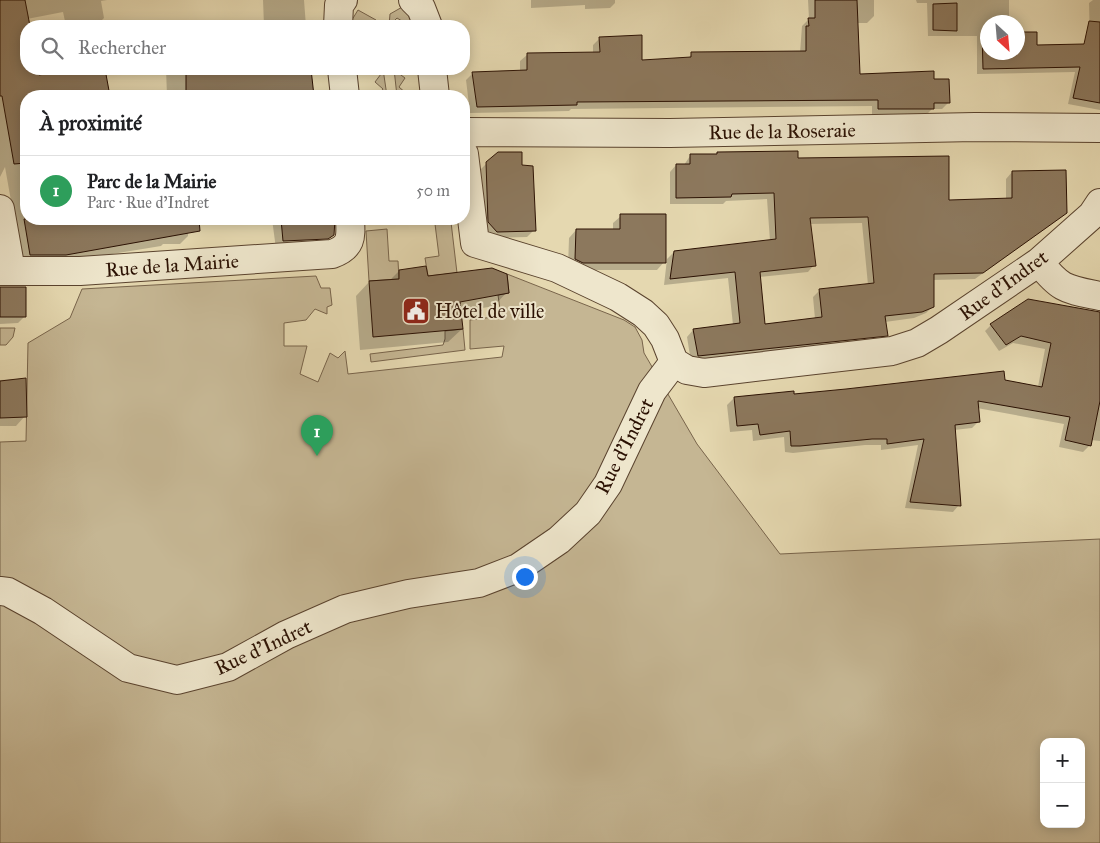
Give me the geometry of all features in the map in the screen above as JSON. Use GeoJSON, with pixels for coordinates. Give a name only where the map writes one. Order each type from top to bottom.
{"type":"FeatureCollection","features":[{"type":"Feature","properties":{"kind":"street"},"geometry":{"type":"LineString","coordinates":[[338,20],[339,6],[342,0]]}},
{"type":"Feature","properties":{"kind":"street"},"geometry":{"type":"LineString","coordinates":[[413,0],[421,8],[426,20]]}},
{"type":"Feature","properties":{"kind":"street"},"geometry":{"type":"LineString","coordinates":[[343,75],[344,90]]}},
{"type":"Feature","properties":{"kind":"street"},"geometry":{"type":"LineString","coordinates":[[432,75],[434,90]]}},
{"type":"Feature","properties":{"kind":"street","name":"Rue de la Roseraie"},"geometry":{"type":"LineString","coordinates":[[470,132],[670,133],[975,127],[1100,128]]}},
{"type":"Feature","properties":{"kind":"street"},"geometry":{"type":"LineString","coordinates":[[470,203],[475,243],[557,268],[624,301],[643,313],[656,325],[665,339],[674,362]]}},
{"type":"Feature","properties":{"kind":"street","name":"Rue d'Indret"},"geometry":{"type":"LineString","coordinates":[[0,591],[8,592],[43,611],[128,668],[177,680],[228,667],[286,635],[345,609],[408,594],[479,583],[518,568],[559,540],[588,513],[608,484],[652,392],[674,362],[687,370],[704,373],[892,351],[917,343],[1038,262],[1092,215],[1100,203]]}},
{"type":"Feature","properties":{"kind":"street"},"geometry":{"type":"LineString","coordinates":[[0,209],[5,271]]}},
{"type":"Feature","properties":{"kind":"street","name":"Rue de la Mairie"},"geometry":{"type":"LineString","coordinates":[[5,271],[80,271],[332,254],[346,247],[350,242],[350,225]]}},
{"type":"Feature","properties":{"kind":"street"},"geometry":{"type":"LineString","coordinates":[[1038,262],[1055,282],[1066,289],[1100,296]]}},
{"type":"Feature","properties":{"kind":"shaded area"},"geometry":{"type":"Polygon","coordinates":[[[404,6],[407,8],[412,20],[400,20],[397,18],[390,20],[390,14],[404,6]]]}},
{"type":"Feature","properties":{"kind":"shaded area"},"geometry":{"type":"Polygon","coordinates":[[[358,10],[376,20],[352,20],[358,10]]]}},
{"type":"Feature","properties":{"kind":"shaded area"},"geometry":{"type":"Polygon","coordinates":[[[380,75],[384,75],[386,90],[382,90],[375,82],[380,75]]]}},
{"type":"Feature","properties":{"kind":"shaded area"},"geometry":{"type":"Polygon","coordinates":[[[395,75],[401,75],[405,78],[399,87],[402,90],[396,90],[395,75]]]}},
{"type":"Feature","properties":{"kind":"shaded area"},"geometry":{"type":"Polygon","coordinates":[[[435,225],[451,225],[457,273],[428,276],[425,258],[439,256],[435,225]]]}},
{"type":"Feature","properties":{"kind":"shaded area"},"geometry":{"type":"Polygon","coordinates":[[[387,229],[389,261],[398,261],[399,279],[369,281],[366,231],[387,229]]]}},
{"type":"Feature","properties":{"kind":"shaded area"},"geometry":{"type":"Polygon","coordinates":[[[507,274],[624,320],[635,327],[642,340],[644,353],[697,444],[780,554],[1100,539],[1100,843],[0,843],[0,442],[26,441],[28,343],[70,318],[82,289],[316,276],[321,288],[330,288],[332,305],[327,307],[327,314],[315,309],[306,320],[284,323],[284,346],[307,346],[300,374],[318,382],[330,353],[338,358],[345,351],[348,374],[502,357],[504,346],[470,349],[470,320],[501,316],[498,295],[509,293],[507,274]]]}},
{"type":"Feature","properties":{"kind":"shaded area"},"geometry":{"type":"Polygon","coordinates":[[[0,328],[15,328],[13,337],[6,345],[0,345],[0,328]]]}},
{"type":"Feature","properties":{"kind":"shaded area"},"geometry":{"type":"Polygon","coordinates":[[[463,329],[465,350],[371,362],[370,354],[443,345],[445,331],[463,329]]]}},
{"type":"Feature","properties":{"kind":"building"},"geometry":{"type":"Polygon","coordinates":[[[0,0],[25,0],[29,20],[20,20],[20,75],[106,75],[109,90],[20,90],[20,164],[14,164],[2,96],[0,96],[0,0]]]}},
{"type":"Feature","properties":{"kind":"building"},"geometry":{"type":"Polygon","coordinates":[[[815,0],[857,0],[860,74],[934,71],[934,79],[949,79],[950,103],[934,103],[934,109],[878,109],[878,100],[577,102],[577,105],[477,107],[472,72],[527,70],[527,53],[600,52],[599,37],[642,35],[642,60],[691,57],[691,52],[806,51],[806,26],[809,26],[808,18],[815,18],[815,0]]]}},
{"type":"Feature","properties":{"kind":"building"},"geometry":{"type":"Polygon","coordinates":[[[957,3],[957,31],[933,30],[933,4],[957,3]]]}},
{"type":"Feature","properties":{"kind":"building"},"geometry":{"type":"Polygon","coordinates":[[[1089,21],[1100,22],[1100,103],[1073,98],[1080,67],[983,69],[983,60],[1025,60],[1025,32],[1037,32],[1037,45],[1084,44],[1089,21]]]}},
{"type":"Feature","properties":{"kind":"building"},"geometry":{"type":"Polygon","coordinates":[[[186,75],[312,75],[313,90],[186,90],[186,75]]]}},
{"type":"Feature","properties":{"kind":"building"},"geometry":{"type":"Polygon","coordinates":[[[798,151],[798,158],[949,156],[949,200],[1012,198],[1012,171],[1066,170],[1067,213],[983,273],[934,274],[934,307],[922,312],[885,316],[888,336],[698,356],[693,329],[740,323],[735,272],[670,279],[674,251],[776,239],[774,193],[732,194],[731,197],[676,198],[676,164],[690,164],[690,154],[717,154],[717,152],[798,151]],[[868,217],[810,218],[816,266],[760,272],[765,324],[822,317],[819,289],[874,283],[868,217]]]}},
{"type":"Feature","properties":{"kind":"building"},"geometry":{"type":"Polygon","coordinates":[[[498,152],[522,152],[522,165],[533,166],[536,231],[497,232],[488,222],[486,162],[498,152]]]}},
{"type":"Feature","properties":{"kind":"building"},"geometry":{"type":"Polygon","coordinates":[[[620,214],[666,214],[666,263],[583,263],[575,259],[576,229],[620,229],[620,214]]]}},
{"type":"Feature","properties":{"kind":"building"},"geometry":{"type":"Polygon","coordinates":[[[25,225],[200,225],[200,231],[66,255],[30,255],[25,225]]]}},
{"type":"Feature","properties":{"kind":"building"},"geometry":{"type":"Polygon","coordinates":[[[282,225],[335,225],[334,235],[328,239],[283,241],[282,225]]]}},
{"type":"Feature","properties":{"kind":"building","name":"Hôtel de ville"},"geometry":{"type":"Polygon","coordinates":[[[426,266],[428,276],[492,268],[507,274],[509,293],[460,302],[463,329],[373,337],[369,281],[399,279],[399,270],[426,266]]]}},
{"type":"Feature","properties":{"kind":"building"},"geometry":{"type":"Polygon","coordinates":[[[0,287],[26,287],[26,317],[0,317],[0,287]]]}},
{"type":"Feature","properties":{"kind":"building"},"geometry":{"type":"Polygon","coordinates":[[[1028,299],[1100,312],[1100,401],[1091,446],[1065,440],[1070,417],[978,401],[980,422],[955,425],[961,506],[910,502],[924,439],[887,444],[887,439],[872,439],[791,446],[790,431],[760,435],[758,424],[737,426],[734,397],[794,391],[794,394],[846,389],[1004,371],[1005,380],[1042,387],[1051,343],[1021,336],[1006,345],[990,324],[1028,299]]]}},
{"type":"Feature","properties":{"kind":"building"},"geometry":{"type":"Polygon","coordinates":[[[26,378],[27,417],[0,418],[0,381],[26,378]]]}},
{"type":"Feature","properties":{"kind":"place","name":"Hôtel de ville"},"geometry":{"type":"Point","coordinates":[416,311]}},
{"type":"Feature","properties":{"kind":"place","name":"Parc de la Mairie"},"geometry":{"type":"Point","coordinates":[317,456]}}]}
